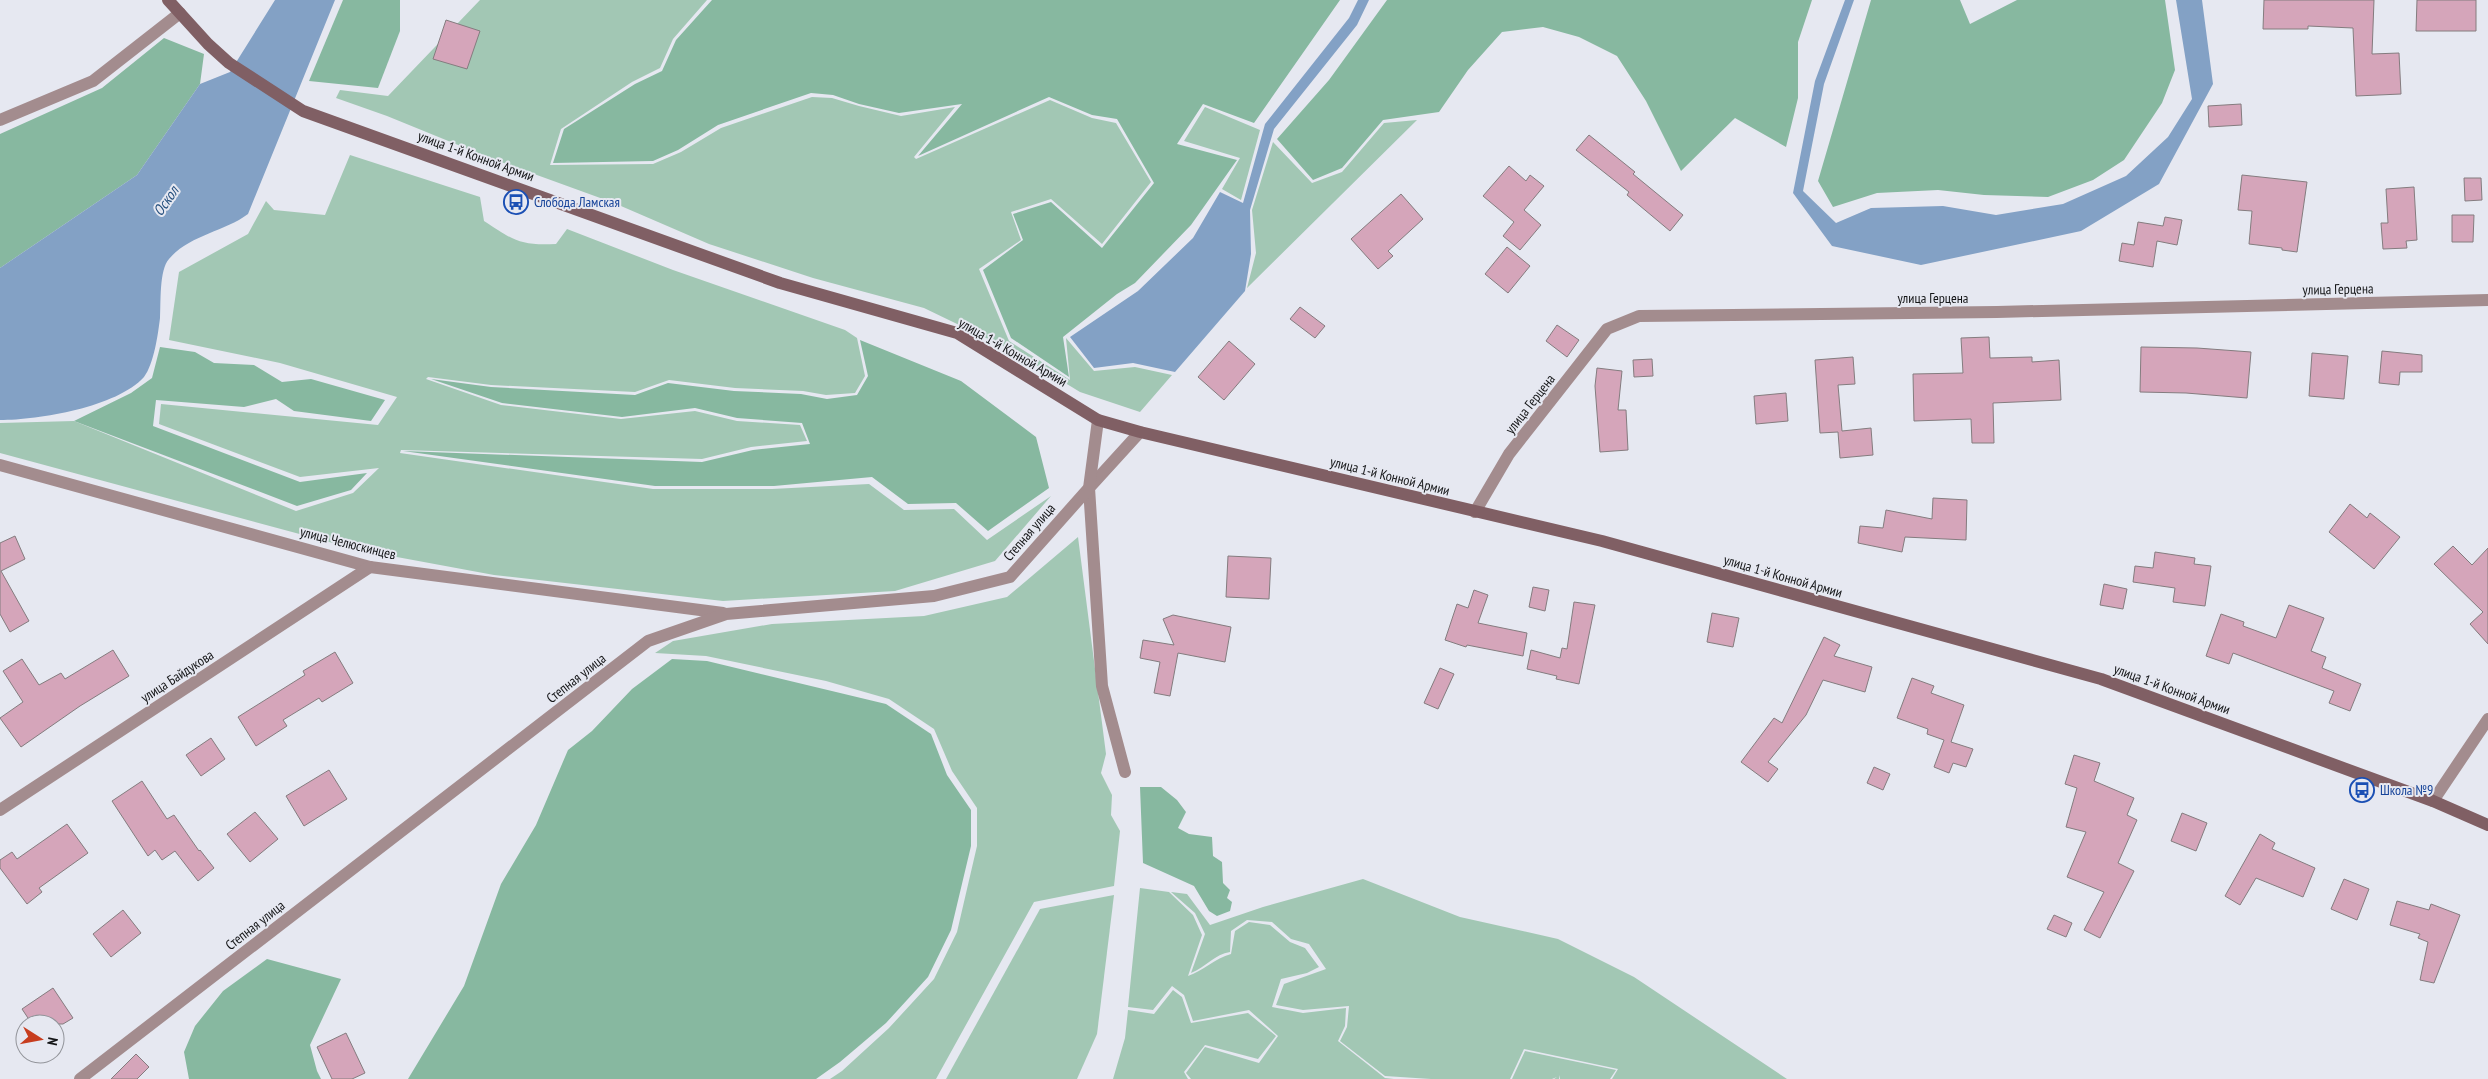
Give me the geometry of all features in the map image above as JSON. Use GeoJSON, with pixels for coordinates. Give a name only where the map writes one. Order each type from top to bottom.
{"type":"FeatureCollection","features":[{"type":"Feature","properties":{"kind":"main road","name":"улица 1-й Конной Армии"},"geometry":{"type":"LineString","coordinates":[[168,0],[208,44],[229,63],[303,111],[780,283],[957,333],[1098,420],[1140,432],[1602,541],[2101,679],[2434,801],[2488,825]]}},
{"type":"Feature","properties":{"kind":"street"},"geometry":{"type":"LineString","coordinates":[[0,120],[93,81],[180,12]]}},
{"type":"Feature","properties":{"kind":"street","name":"улица Герцена"},"geometry":{"type":"LineString","coordinates":[[1475,512],[1509,454],[1607,329],[1639,316],[1997,312],[2488,300]]}},
{"type":"Feature","properties":{"kind":"street"},"geometry":{"type":"LineString","coordinates":[[1098,420],[1089,488],[1102,686],[1125,772]]}},
{"type":"Feature","properties":{"kind":"street","name":"Степная улица"},"geometry":{"type":"LineString","coordinates":[[80,1079],[648,641],[726,614],[934,596],[1010,577],[1140,432]]}},
{"type":"Feature","properties":{"kind":"street","name":"улица Челюскинцев"},"geometry":{"type":"LineString","coordinates":[[0,465],[370,567],[726,614]]}},
{"type":"Feature","properties":{"kind":"street","name":"улица Байдукова"},"geometry":{"type":"LineString","coordinates":[[0,810],[370,567]]}},
{"type":"Feature","properties":{"kind":"street"},"geometry":{"type":"LineString","coordinates":[[2434,801],[2488,719]]}},
{"type":"Feature","properties":{"kind":"green space"},"geometry":{"type":"Polygon","coordinates":[[[343,0],[400,0],[400,31],[378,88],[309,81],[343,0]]]}},
{"type":"Feature","properties":{"kind":"green space"},"geometry":{"type":"Polygon","coordinates":[[[480,0],[707,0],[673,39],[660,68],[632,82],[561,129],[550,165],[653,164],[681,152],[721,128],[812,97],[832,98],[901,116],[955,107],[914,157],[916,159],[1050,100],[1092,118],[1116,123],[1151,182],[1102,244],[1051,199],[1011,212],[1021,240],[979,269],[1009,341],[1070,380],[1066,338],[1094,371],[1135,367],[1172,375],[1140,412],[1080,392],[1011,350],[924,308],[813,278],[709,244],[614,203],[490,158],[387,116],[336,98],[340,90],[388,96],[480,0]]]}},
{"type":"Feature","properties":{"kind":"green space"},"geometry":{"type":"Polygon","coordinates":[[[712,0],[1340,0],[1254,123],[1203,104],[1177,144],[1237,160],[1191,225],[1135,283],[1117,294],[1063,337],[1069,377],[1011,338],[983,270],[1023,240],[1013,214],[1051,202],[1102,248],[1154,183],[1117,119],[1092,115],[1049,97],[918,156],[962,104],[899,113],[859,104],[833,95],[811,93],[718,125],[678,150],[653,161],[553,163],[564,129],[635,84],[662,71],[676,40],[712,0]]]}},
{"type":"Feature","properties":{"kind":"green space"},"geometry":{"type":"Polygon","coordinates":[[[1387,0],[1812,0],[1798,42],[1798,98],[1786,147],[1735,118],[1681,171],[1646,101],[1617,56],[1579,37],[1543,27],[1502,32],[1468,70],[1439,112],[1383,120],[1342,168],[1313,180],[1277,139],[1329,80],[1387,0]]]}},
{"type":"Feature","properties":{"kind":"green space"},"geometry":{"type":"Polygon","coordinates":[[[1871,0],[1960,0],[1970,24],[2017,0],[2165,0],[2175,70],[2162,103],[2124,160],[2093,180],[2048,197],[1984,195],[1938,190],[1877,193],[1833,207],[1818,181],[1871,0]]]}},
{"type":"Feature","properties":{"kind":"green space"},"geometry":{"type":"Polygon","coordinates":[[[164,38],[204,54],[200,84],[137,175],[0,268],[0,134],[102,88],[164,38]]]}},
{"type":"Feature","properties":{"kind":"green space"},"geometry":{"type":"Polygon","coordinates":[[[1205,107],[1260,130],[1241,200],[1222,189],[1240,158],[1184,141],[1205,107]]]}},
{"type":"Feature","properties":{"kind":"green space"},"geometry":{"type":"Polygon","coordinates":[[[1417,120],[1247,288],[1256,253],[1252,210],[1273,142],[1312,183],[1342,172],[1384,123],[1417,120]]]}},
{"type":"Feature","properties":{"kind":"green space"},"geometry":{"type":"Polygon","coordinates":[[[350,155],[480,197],[484,221],[502,233],[525,243],[556,244],[567,229],[673,270],[845,330],[857,338],[865,376],[855,393],[826,395],[803,391],[735,388],[669,380],[635,392],[491,385],[428,377],[426,379],[501,405],[621,419],[695,411],[737,421],[800,425],[807,441],[751,447],[702,459],[401,450],[400,453],[653,489],[772,489],[869,484],[904,510],[954,509],[987,540],[1051,496],[995,561],[895,591],[723,601],[494,575],[359,550],[0,453],[0,423],[74,421],[296,511],[353,493],[379,468],[300,477],[159,424],[161,404],[378,425],[397,397],[280,363],[169,340],[179,272],[248,234],[266,201],[274,210],[325,215],[350,155]]]}},
{"type":"Feature","properties":{"kind":"green space"},"geometry":{"type":"Polygon","coordinates":[[[860,340],[961,381],[1036,437],[1049,488],[988,531],[956,503],[908,504],[872,477],[774,486],[655,486],[403,451],[702,462],[753,450],[810,444],[802,423],[737,418],[695,408],[622,417],[502,403],[431,379],[491,387],[635,395],[668,383],[734,391],[801,394],[827,399],[857,395],[868,376],[860,340]]]}},
{"type":"Feature","properties":{"kind":"green space"},"geometry":{"type":"Polygon","coordinates":[[[160,347],[195,352],[214,363],[254,365],[282,382],[311,379],[385,400],[371,421],[294,411],[276,399],[244,407],[156,400],[153,426],[300,482],[367,473],[351,490],[297,506],[74,421],[131,393],[152,378],[160,347]]]}},
{"type":"Feature","properties":{"kind":"green space"},"geometry":{"type":"Polygon","coordinates":[[[1078,537],[1106,754],[1101,773],[1112,795],[1111,815],[1120,831],[1114,886],[1034,902],[936,1079],[830,1079],[842,1071],[889,1028],[934,979],[957,932],[977,846],[977,808],[952,771],[934,729],[889,699],[826,681],[706,656],[655,653],[673,641],[772,624],[924,616],[1007,597],[1078,537]]]}},
{"type":"Feature","properties":{"kind":"green space"},"geometry":{"type":"Polygon","coordinates":[[[672,659],[707,661],[886,704],[931,734],[947,775],[971,810],[971,846],[951,930],[928,977],[886,1023],[840,1062],[816,1079],[408,1079],[464,986],[501,884],[536,825],[568,750],[592,731],[632,689],[672,659]]]}},
{"type":"Feature","properties":{"kind":"green space"},"geometry":{"type":"Polygon","coordinates":[[[1140,787],[1161,787],[1177,800],[1186,812],[1178,828],[1189,834],[1212,837],[1213,856],[1222,862],[1223,883],[1230,890],[1227,898],[1232,902],[1230,911],[1217,916],[1209,911],[1194,886],[1143,863],[1140,787]]]}},
{"type":"Feature","properties":{"kind":"green space"},"geometry":{"type":"Polygon","coordinates":[[[1363,879],[1460,917],[1558,939],[1634,977],[1787,1079],[1612,1079],[1618,1069],[1524,1049],[1510,1079],[1431,1079],[1385,1076],[1340,1041],[1347,1027],[1349,1006],[1303,1010],[1276,1005],[1284,984],[1326,969],[1309,944],[1291,939],[1272,922],[1247,920],[1231,931],[1230,952],[1220,955],[1191,973],[1205,934],[1195,913],[1171,892],[1187,894],[1210,925],[1263,907],[1363,879]]]}},
{"type":"Feature","properties":{"kind":"green space"},"geometry":{"type":"Polygon","coordinates":[[[1140,888],[1169,892],[1193,915],[1202,935],[1188,976],[1231,954],[1235,931],[1249,922],[1270,925],[1290,942],[1305,948],[1319,967],[1307,973],[1281,979],[1272,1007],[1303,1013],[1346,1008],[1345,1026],[1338,1041],[1385,1078],[1394,1079],[1191,1079],[1186,1073],[1205,1047],[1259,1063],[1278,1036],[1249,1010],[1193,1021],[1184,995],[1172,986],[1153,1010],[1128,1007],[1140,888]]]}},
{"type":"Feature","properties":{"kind":"green space"},"geometry":{"type":"Polygon","coordinates":[[[1114,895],[1097,1034],[1077,1079],[946,1079],[1040,909],[1114,895]]]}},
{"type":"Feature","properties":{"kind":"green space"},"geometry":{"type":"Polygon","coordinates":[[[267,959],[341,979],[310,1045],[321,1079],[189,1079],[184,1052],[195,1026],[223,991],[267,959]]]}},
{"type":"Feature","properties":{"kind":"green space"},"geometry":{"type":"Polygon","coordinates":[[[1173,990],[1182,997],[1191,1023],[1248,1013],[1276,1036],[1258,1059],[1205,1045],[1184,1072],[1188,1079],[1113,1079],[1125,1038],[1128,1010],[1154,1014],[1173,990]]]}},
{"type":"Feature","properties":{"kind":"green space"},"geometry":{"type":"Polygon","coordinates":[[[1525,1051],[1616,1070],[1610,1079],[1560,1079],[1560,1075],[1559,1079],[1554,1079],[1557,1077],[1552,1079],[1512,1079],[1525,1051]]]}},
{"type":"Feature","properties":{"kind":"water","name":"Оскол"},"geometry":{"type":"Polygon","coordinates":[[[275,0],[335,0],[248,214],[186,244],[166,264],[162,279],[157,340],[153,357],[144,377],[132,387],[97,404],[35,418],[0,420],[0,268],[137,175],[200,84],[230,72],[275,0]]]}},
{"type":"Feature","properties":{"kind":"water"},"geometry":{"type":"Polygon","coordinates":[[[1358,0],[1369,0],[1357,25],[1274,129],[1250,210],[1251,254],[1245,291],[1175,372],[1133,363],[1094,368],[1070,337],[1138,291],[1193,238],[1220,192],[1243,203],[1265,124],[1349,18],[1358,0]]]}},
{"type":"Feature","properties":{"kind":"water"},"geometry":{"type":"Polygon","coordinates":[[[1845,0],[1854,0],[1824,84],[1803,191],[1836,223],[1871,208],[1943,206],[1996,215],[2063,204],[2126,176],[2168,137],[2192,99],[2176,0],[2202,0],[2213,84],[2159,184],[2081,231],[1921,265],[1832,246],[1793,193],[1815,81],[1845,0]]]}},
{"type":"Feature","properties":{"kind":"building"},"geometry":{"type":"Polygon","coordinates":[[[2264,0],[2374,0],[2372,54],[2399,53],[2401,94],[2356,96],[2353,28],[2308,26],[2308,29],[2263,29],[2264,0]]]}},
{"type":"Feature","properties":{"kind":"building"},"geometry":{"type":"Polygon","coordinates":[[[2417,0],[2476,0],[2476,31],[2416,31],[2417,0]]]}},
{"type":"Feature","properties":{"kind":"building"},"geometry":{"type":"Polygon","coordinates":[[[446,20],[480,31],[467,69],[433,59],[446,20]]]}},
{"type":"Feature","properties":{"kind":"building"},"geometry":{"type":"Polygon","coordinates":[[[2241,104],[2242,125],[2209,127],[2208,106],[2241,104]]]}},
{"type":"Feature","properties":{"kind":"building"},"geometry":{"type":"Polygon","coordinates":[[[1589,135],[1635,172],[1633,174],[1683,215],[1670,231],[1627,195],[1629,192],[1576,150],[1589,135]]]}},
{"type":"Feature","properties":{"kind":"building"},"geometry":{"type":"Polygon","coordinates":[[[1509,166],[1526,181],[1530,175],[1544,186],[1524,210],[1541,225],[1520,250],[1503,236],[1514,222],[1483,196],[1509,166]]]}},
{"type":"Feature","properties":{"kind":"building"},"geometry":{"type":"Polygon","coordinates":[[[2242,175],[2307,182],[2297,252],[2249,244],[2252,211],[2238,210],[2242,175]]]}},
{"type":"Feature","properties":{"kind":"building"},"geometry":{"type":"Polygon","coordinates":[[[2464,178],[2481,178],[2482,200],[2465,201],[2464,178]]]}},
{"type":"Feature","properties":{"kind":"building"},"geometry":{"type":"Polygon","coordinates":[[[2414,187],[2417,240],[2406,241],[2407,248],[2383,249],[2381,223],[2388,223],[2386,189],[2414,187]]]}},
{"type":"Feature","properties":{"kind":"building"},"geometry":{"type":"Polygon","coordinates":[[[1401,194],[1423,219],[1388,251],[1393,256],[1378,269],[1351,239],[1401,194]]]}},
{"type":"Feature","properties":{"kind":"building"},"geometry":{"type":"Polygon","coordinates":[[[2452,215],[2474,215],[2473,242],[2452,242],[2452,215]]]}},
{"type":"Feature","properties":{"kind":"building"},"geometry":{"type":"Polygon","coordinates":[[[2165,217],[2182,220],[2177,245],[2157,241],[2153,267],[2119,261],[2122,243],[2134,245],[2138,222],[2163,226],[2165,217]]]}},
{"type":"Feature","properties":{"kind":"building"},"geometry":{"type":"Polygon","coordinates":[[[1507,247],[1530,266],[1508,293],[1485,274],[1507,247]]]}},
{"type":"Feature","properties":{"kind":"building"},"geometry":{"type":"Polygon","coordinates":[[[1300,307],[1325,326],[1315,338],[1290,319],[1300,307]]]}},
{"type":"Feature","properties":{"kind":"building"},"geometry":{"type":"Polygon","coordinates":[[[1557,325],[1579,340],[1567,357],[1546,341],[1557,325]]]}},
{"type":"Feature","properties":{"kind":"building"},"geometry":{"type":"Polygon","coordinates":[[[1989,337],[1990,358],[2032,357],[2032,362],[2059,360],[2061,400],[1993,403],[1994,443],[1972,443],[1971,419],[1914,421],[1913,374],[1963,373],[1961,338],[1989,337]]]}},
{"type":"Feature","properties":{"kind":"building"},"geometry":{"type":"Polygon","coordinates":[[[1229,341],[1255,364],[1224,400],[1198,377],[1229,341]]]}},
{"type":"Feature","properties":{"kind":"building"},"geometry":{"type":"Polygon","coordinates":[[[2141,347],[2197,348],[2251,352],[2247,398],[2186,393],[2140,392],[2141,347]]]}},
{"type":"Feature","properties":{"kind":"building"},"geometry":{"type":"Polygon","coordinates":[[[2382,351],[2422,355],[2422,372],[2400,372],[2399,385],[2379,383],[2382,351]]]}},
{"type":"Feature","properties":{"kind":"building"},"geometry":{"type":"Polygon","coordinates":[[[2312,353],[2348,356],[2344,399],[2309,396],[2312,353]]]}},
{"type":"Feature","properties":{"kind":"building"},"geometry":{"type":"Polygon","coordinates":[[[1853,357],[1855,384],[1838,385],[1842,431],[1871,428],[1873,455],[1840,458],[1838,432],[1820,433],[1815,360],[1853,357]]]}},
{"type":"Feature","properties":{"kind":"building"},"geometry":{"type":"Polygon","coordinates":[[[1652,359],[1653,376],[1634,377],[1633,360],[1652,359]]]}},
{"type":"Feature","properties":{"kind":"building"},"geometry":{"type":"Polygon","coordinates":[[[1597,368],[1622,371],[1618,410],[1626,410],[1628,450],[1600,452],[1595,386],[1597,368]]]}},
{"type":"Feature","properties":{"kind":"building"},"geometry":{"type":"Polygon","coordinates":[[[1786,393],[1788,421],[1756,424],[1754,396],[1786,393]]]}},
{"type":"Feature","properties":{"kind":"building"},"geometry":{"type":"Polygon","coordinates":[[[1933,498],[1967,500],[1966,540],[1905,537],[1902,552],[1858,543],[1860,526],[1883,528],[1886,510],[1932,519],[1933,498]]]}},
{"type":"Feature","properties":{"kind":"building"},"geometry":{"type":"Polygon","coordinates":[[[2350,504],[2367,518],[2370,513],[2400,537],[2374,569],[2329,532],[2350,504]]]}},
{"type":"Feature","properties":{"kind":"building"},"geometry":{"type":"Polygon","coordinates":[[[15,536],[25,559],[1,571],[29,621],[10,632],[0,614],[0,543],[15,536]]]}},
{"type":"Feature","properties":{"kind":"building"},"geometry":{"type":"Polygon","coordinates":[[[2453,546],[2472,565],[2488,548],[2488,644],[2470,624],[2483,612],[2434,564],[2453,546]]]}},
{"type":"Feature","properties":{"kind":"building"},"geometry":{"type":"Polygon","coordinates":[[[2155,552],[2195,558],[2194,564],[2211,566],[2205,606],[2173,602],[2175,588],[2133,582],[2135,566],[2153,568],[2155,552]]]}},
{"type":"Feature","properties":{"kind":"building"},"geometry":{"type":"Polygon","coordinates":[[[1228,556],[1271,558],[1269,599],[1226,597],[1228,556]]]}},
{"type":"Feature","properties":{"kind":"building"},"geometry":{"type":"Polygon","coordinates":[[[2104,584],[2127,589],[2123,609],[2100,605],[2104,584]]]}},
{"type":"Feature","properties":{"kind":"building"},"geometry":{"type":"Polygon","coordinates":[[[1533,587],[1549,590],[1545,611],[1529,607],[1533,587]]]}},
{"type":"Feature","properties":{"kind":"building"},"geometry":{"type":"Polygon","coordinates":[[[1474,590],[1488,595],[1478,623],[1527,633],[1523,656],[1467,645],[1466,647],[1445,640],[1457,604],[1468,608],[1474,590]]]}},
{"type":"Feature","properties":{"kind":"building"},"geometry":{"type":"Polygon","coordinates":[[[1574,602],[1595,605],[1579,684],[1556,679],[1557,676],[1527,669],[1531,650],[1560,658],[1562,648],[1567,649],[1574,602]]]}},
{"type":"Feature","properties":{"kind":"building"},"geometry":{"type":"Polygon","coordinates":[[[2289,605],[2324,618],[2311,651],[2326,657],[2322,668],[2361,684],[2350,711],[2329,703],[2334,691],[2233,653],[2229,664],[2206,656],[2221,614],[2244,622],[2243,626],[2276,638],[2289,605]]]}},
{"type":"Feature","properties":{"kind":"building"},"geometry":{"type":"Polygon","coordinates":[[[1712,613],[1739,618],[1733,647],[1707,642],[1712,613]]]}},
{"type":"Feature","properties":{"kind":"building"},"geometry":{"type":"Polygon","coordinates":[[[1173,615],[1231,627],[1225,662],[1178,653],[1170,696],[1154,693],[1160,662],[1140,658],[1143,640],[1174,645],[1163,619],[1173,615]]]}},
{"type":"Feature","properties":{"kind":"building"},"geometry":{"type":"Polygon","coordinates":[[[1824,637],[1840,645],[1834,656],[1872,667],[1865,692],[1823,680],[1806,715],[1768,762],[1778,769],[1768,782],[1741,762],[1774,718],[1782,723],[1824,637]]]}},
{"type":"Feature","properties":{"kind":"building"},"geometry":{"type":"Polygon","coordinates":[[[113,650],[129,676],[80,706],[21,747],[0,718],[23,702],[3,671],[22,659],[39,685],[61,673],[65,679],[113,650]]]}},
{"type":"Feature","properties":{"kind":"building"},"geometry":{"type":"Polygon","coordinates":[[[335,652],[353,683],[322,702],[319,698],[283,720],[287,726],[256,746],[238,717],[305,675],[303,671],[335,652]]]}},
{"type":"Feature","properties":{"kind":"building"},"geometry":{"type":"Polygon","coordinates":[[[1440,668],[1454,674],[1438,709],[1424,703],[1440,668]]]}},
{"type":"Feature","properties":{"kind":"building"},"geometry":{"type":"Polygon","coordinates":[[[1912,678],[1934,686],[1931,693],[1964,705],[1951,742],[1973,749],[1966,767],[1953,763],[1949,773],[1934,767],[1944,740],[1927,734],[1928,729],[1897,718],[1912,678]]]}},
{"type":"Feature","properties":{"kind":"building"},"geometry":{"type":"Polygon","coordinates":[[[211,738],[225,759],[201,776],[186,755],[211,738]]]}},
{"type":"Feature","properties":{"kind":"building"},"geometry":{"type":"Polygon","coordinates":[[[2074,755],[2100,763],[2094,781],[2134,798],[2127,815],[2137,820],[2118,863],[2134,871],[2100,938],[2084,930],[2104,892],[2067,877],[2086,832],[2066,827],[2077,788],[2065,784],[2074,755]]]}},
{"type":"Feature","properties":{"kind":"building"},"geometry":{"type":"Polygon","coordinates":[[[1874,767],[1890,774],[1883,790],[1867,783],[1874,767]]]}},
{"type":"Feature","properties":{"kind":"building"},"geometry":{"type":"Polygon","coordinates":[[[329,770],[347,799],[304,826],[286,796],[329,770]]]}},
{"type":"Feature","properties":{"kind":"building"},"geometry":{"type":"Polygon","coordinates":[[[142,781],[167,819],[174,815],[199,851],[214,868],[198,881],[175,851],[162,860],[155,850],[148,856],[112,801],[142,781]]]}},
{"type":"Feature","properties":{"kind":"building"},"geometry":{"type":"Polygon","coordinates":[[[255,812],[278,839],[250,862],[227,834],[255,812]]]}},
{"type":"Feature","properties":{"kind":"building"},"geometry":{"type":"Polygon","coordinates":[[[2182,813],[2207,823],[2196,851],[2171,841],[2182,813]]]}},
{"type":"Feature","properties":{"kind":"building"},"geometry":{"type":"Polygon","coordinates":[[[67,824],[88,853],[39,888],[42,892],[27,904],[0,868],[0,860],[12,852],[17,859],[67,824]]]}},
{"type":"Feature","properties":{"kind":"building"},"geometry":{"type":"Polygon","coordinates":[[[2260,834],[2275,843],[2272,849],[2315,868],[2303,897],[2256,878],[2240,905],[2225,896],[2260,834]]]}},
{"type":"Feature","properties":{"kind":"building"},"geometry":{"type":"Polygon","coordinates":[[[2344,879],[2369,889],[2357,920],[2331,909],[2344,879]]]}},
{"type":"Feature","properties":{"kind":"building"},"geometry":{"type":"Polygon","coordinates":[[[2397,901],[2429,910],[2431,904],[2460,915],[2434,983],[2420,980],[2428,942],[2418,938],[2420,934],[2390,925],[2397,901]]]}},
{"type":"Feature","properties":{"kind":"building"},"geometry":{"type":"Polygon","coordinates":[[[123,910],[141,933],[111,957],[93,934],[123,910]]]}},
{"type":"Feature","properties":{"kind":"building"},"geometry":{"type":"Polygon","coordinates":[[[2054,915],[2072,923],[2066,937],[2047,929],[2054,915]]]}},
{"type":"Feature","properties":{"kind":"building"},"geometry":{"type":"Polygon","coordinates":[[[53,988],[73,1018],[65,1023],[65,1014],[25,1014],[22,1009],[53,988]]]}},
{"type":"Feature","properties":{"kind":"building"},"geometry":{"type":"Polygon","coordinates":[[[346,1033],[365,1073],[352,1079],[332,1079],[317,1047],[346,1033]]]}},
{"type":"Feature","properties":{"kind":"building"},"geometry":{"type":"Polygon","coordinates":[[[136,1054],[149,1067],[137,1079],[111,1079],[136,1054]]]}},
{"type":"Feature","properties":{"kind":"place","name":"Слобода Ламская"},"geometry":{"type":"Point","coordinates":[516,202]}},
{"type":"Feature","properties":{"kind":"place","name":"Школа №9"},"geometry":{"type":"Point","coordinates":[2362,790]}}]}
